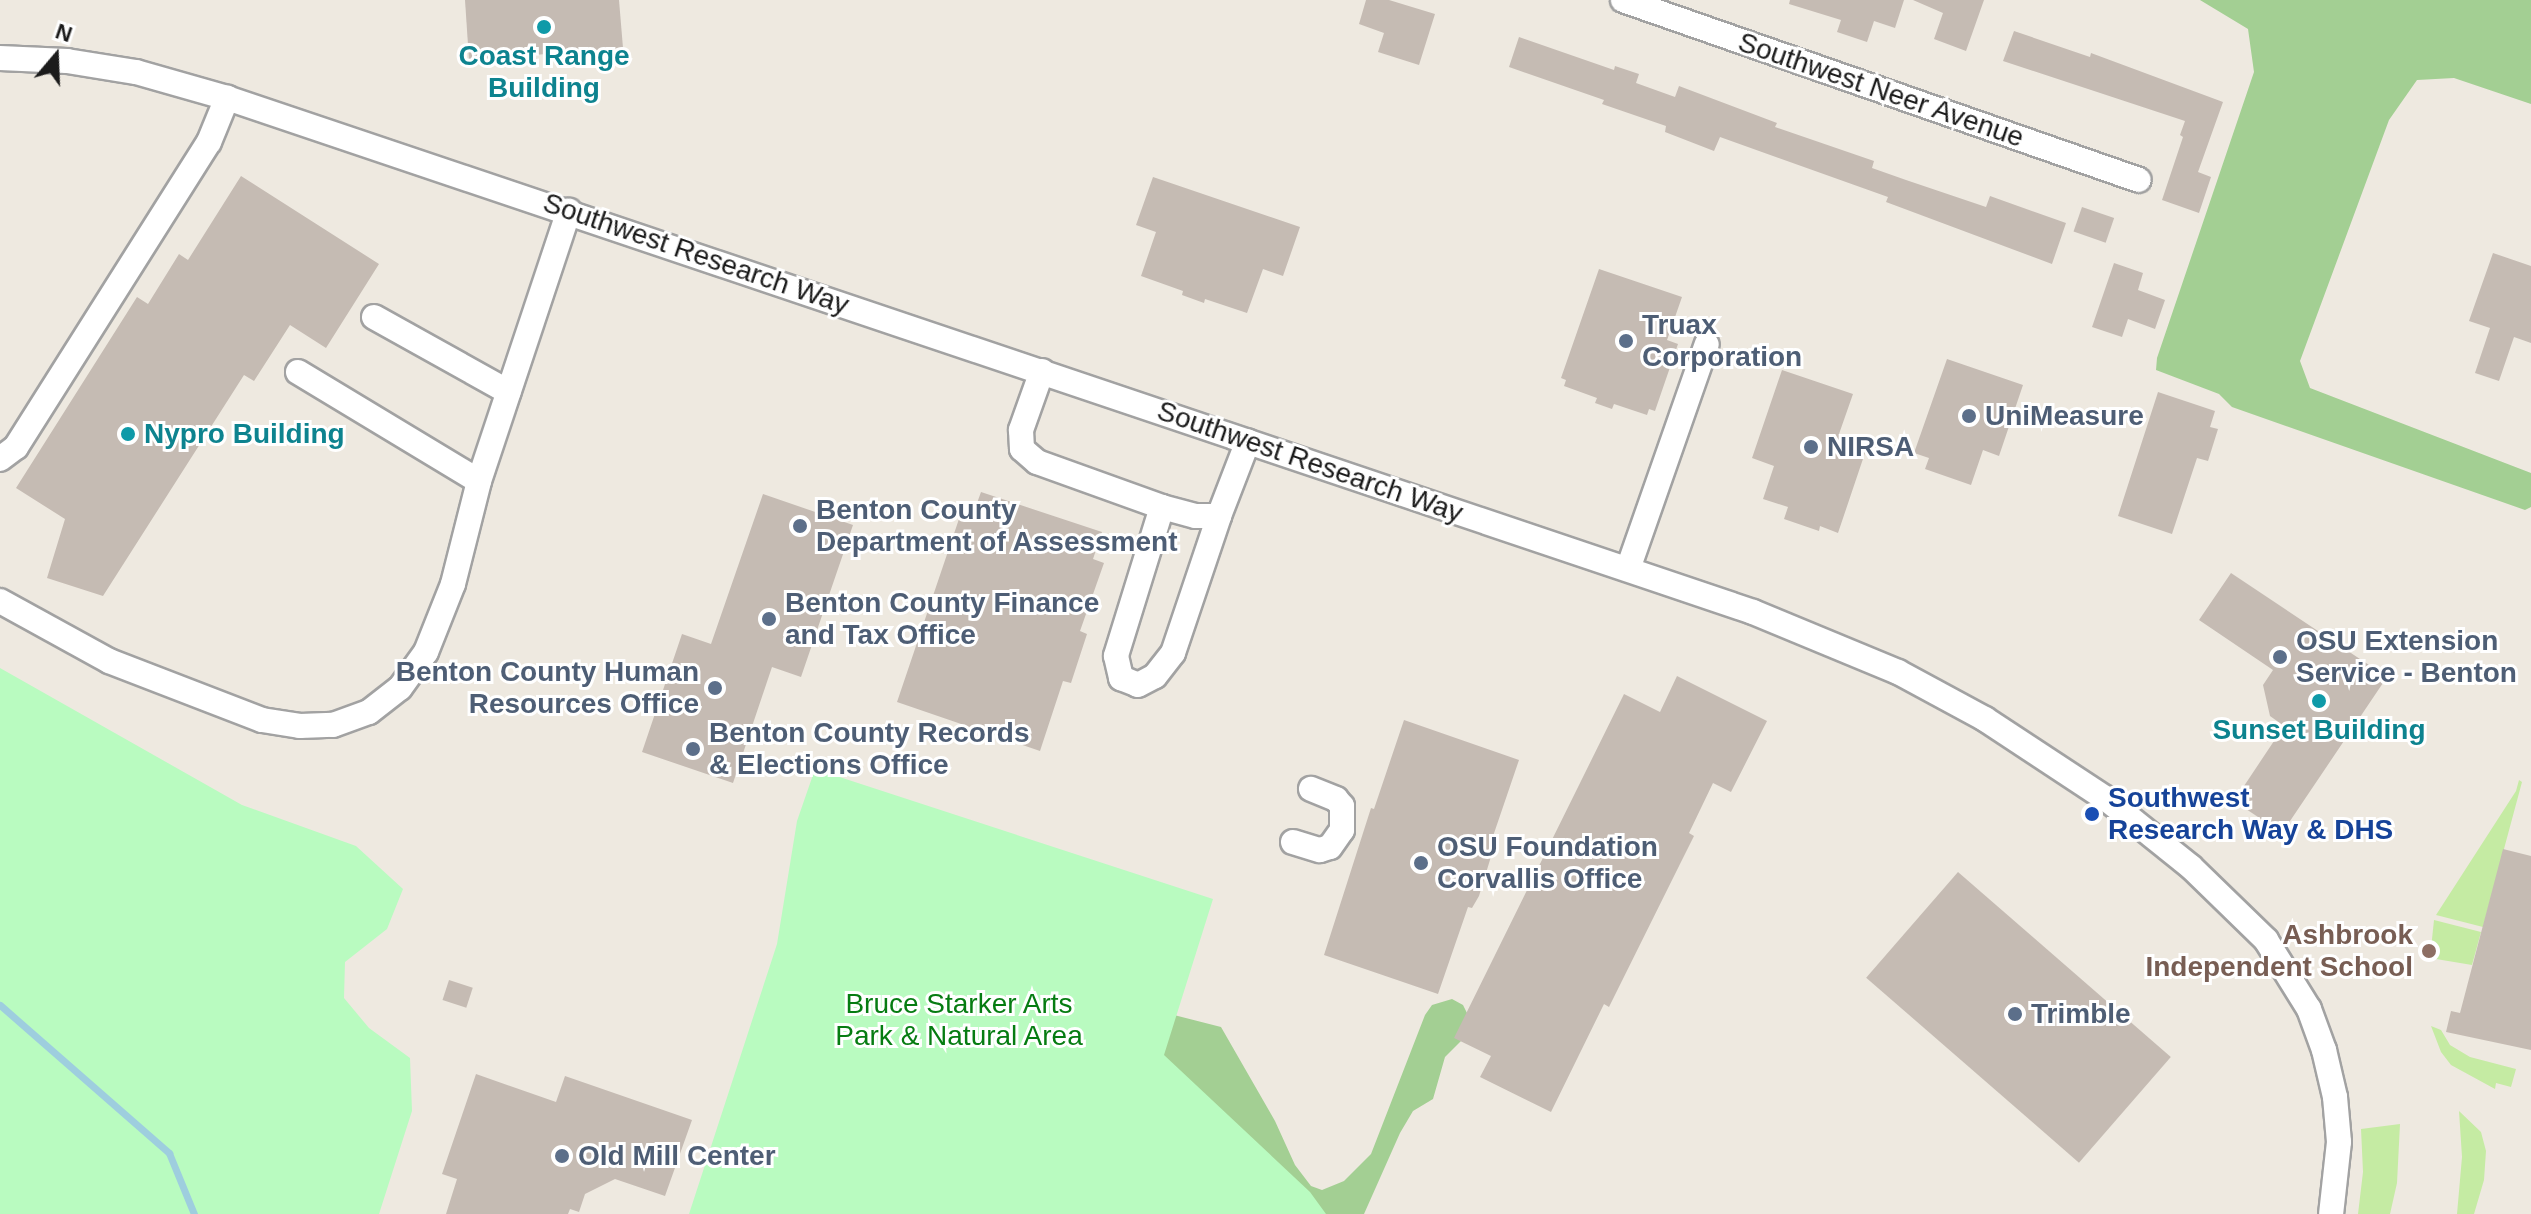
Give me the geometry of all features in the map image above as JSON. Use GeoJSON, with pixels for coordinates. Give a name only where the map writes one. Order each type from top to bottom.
{"type":"FeatureCollection","features":[{"type":"Feature","properties":{"kind":"street","name":"Southwest Neer Avenue"},"geometry":{"type":"LineString","coordinates":[[1623,0],[2139,180]]}},
{"type":"Feature","properties":{"kind":"street","name":"Southwest Research Way"},"geometry":{"type":"LineString","coordinates":[[0,58],[67,61],[136,72],[227,98],[1628,569],[1827,640],[1898,672],[1985,719],[2105,798],[2236,908],[2285,967],[2309,1009],[2324,1050],[2335,1097],[2339,1142],[2331,1214]]}},
{"type":"Feature","properties":{"kind":"street"},"geometry":{"type":"LineString","coordinates":[[0,459],[16,447],[209,142],[227,98]]}},
{"type":"Feature","properties":{"kind":"street"},"geometry":{"type":"LineString","coordinates":[[0,601],[109,661],[262,720],[300,726],[333,725],[369,712],[400,688],[426,652],[453,584],[479,481],[569,211]]}},
{"type":"Feature","properties":{"kind":"street"},"geometry":{"type":"LineString","coordinates":[[374,317],[509,392]]}},
{"type":"Feature","properties":{"kind":"street"},"geometry":{"type":"LineString","coordinates":[[1628,569],[1707,344]]}},
{"type":"Feature","properties":{"kind":"street"},"geometry":{"type":"LineString","coordinates":[[1042,371],[1021,430],[1022,449],[1037,462],[1162,507],[1196,516],[1219,516]]}},
{"type":"Feature","properties":{"kind":"street"},"geometry":{"type":"LineString","coordinates":[[298,372],[479,481]]}},
{"type":"Feature","properties":{"kind":"street"},"geometry":{"type":"LineString","coordinates":[[1162,507],[1116,656],[1121,678],[1138,685],[1155,676],[1173,653],[1248,441]]}},
{"type":"Feature","properties":{"kind":"street"},"geometry":{"type":"LineString","coordinates":[[1293,842],[1320,850],[1330,847],[1342,830],[1342,806],[1336,799],[1311,789]]}},
{"type":"Feature","properties":{"kind":"green space"},"geometry":{"type":"Polygon","coordinates":[[[2200,0],[2531,0],[2531,104],[2454,78],[2417,80],[2389,120],[2300,361],[2310,388],[2531,473],[2531,507],[2525,510],[2232,407],[2219,394],[2156,370],[2157,358],[2254,72],[2248,29],[2200,0]]]}},
{"type":"Feature","properties":{"kind":"green space"},"geometry":{"type":"Polygon","coordinates":[[[0,668],[242,805],[356,846],[403,889],[387,929],[345,962],[344,998],[369,1028],[410,1058],[412,1111],[379,1214],[0,1214],[0,668]]]}},
{"type":"Feature","properties":{"kind":"green space","name":"Bruce Starker Arts Park & Natural Area"},"geometry":{"type":"Polygon","coordinates":[[[815,769],[1213,899],[1164,1055],[1310,1192],[1326,1214],[689,1214],[777,944],[797,821],[815,769]]]}},
{"type":"Feature","properties":{"kind":"green space"},"geometry":{"type":"Polygon","coordinates":[[[2519,780],[2522,782],[2483,927],[2436,915],[2516,791],[2519,780]]]}},
{"type":"Feature","properties":{"kind":"green space"},"geometry":{"type":"Polygon","coordinates":[[[2434,920],[2481,932],[2472,965],[2430,958],[2434,920]]]}},
{"type":"Feature","properties":{"kind":"green space"},"geometry":{"type":"Polygon","coordinates":[[[1452,999],[1463,1005],[1468,1015],[1463,1039],[1445,1057],[1433,1099],[1413,1111],[1400,1133],[1364,1214],[990,1214],[1174,1015],[1221,1027],[1275,1121],[1295,1165],[1311,1186],[1322,1190],[1344,1181],[1371,1154],[1425,1015],[1432,1005],[1452,999]]]}},
{"type":"Feature","properties":{"kind":"green space"},"geometry":{"type":"Polygon","coordinates":[[[2431,1026],[2441,1030],[2450,1045],[2470,1057],[2516,1069],[2511,1087],[2496,1083],[2495,1089],[2451,1065],[2441,1052],[2431,1026]]]}},
{"type":"Feature","properties":{"kind":"green space"},"geometry":{"type":"Polygon","coordinates":[[[2459,1111],[2481,1132],[2486,1151],[2484,1180],[2474,1214],[2457,1214],[2462,1157],[2459,1111]]]}},
{"type":"Feature","properties":{"kind":"green space"},"geometry":{"type":"Polygon","coordinates":[[[2400,1124],[2397,1183],[2390,1214],[2358,1214],[2363,1172],[2361,1129],[2400,1124]]]}},
{"type":"Feature","properties":{"kind":"building","name":"Coast Range Building"},"geometry":{"type":"Polygon","coordinates":[[[465,0],[619,0],[623,48],[469,60],[465,0]]]}},
{"type":"Feature","properties":{"kind":"building"},"geometry":{"type":"Polygon","coordinates":[[[1366,0],[1389,0],[1435,14],[1419,65],[1378,52],[1384,33],[1359,24],[1366,0]]]}},
{"type":"Feature","properties":{"kind":"building"},"geometry":{"type":"Polygon","coordinates":[[[1790,0],[1904,0],[1895,28],[1874,21],[1867,42],[1837,32],[1841,20],[1789,4],[1790,0]]]}},
{"type":"Feature","properties":{"kind":"building"},"geometry":{"type":"Polygon","coordinates":[[[1913,0],[1984,0],[1966,51],[1934,39],[1943,13],[1913,0]]]}},
{"type":"Feature","properties":{"kind":"building"},"geometry":{"type":"Polygon","coordinates":[[[2014,31],[2090,57],[2091,53],[2223,102],[2198,172],[2211,177],[2199,213],[2162,200],[2183,137],[2180,135],[2185,121],[2003,61],[2014,31]]]}},
{"type":"Feature","properties":{"kind":"building"},"geometry":{"type":"Polygon","coordinates":[[[1519,37],[1614,70],[1615,66],[1639,74],[1636,83],[1675,97],[1679,86],[1777,123],[1775,127],[1874,161],[1872,168],[1906,180],[1986,207],[1990,196],[2066,223],[2052,264],[1886,202],[1888,197],[1720,137],[1714,151],[1665,132],[1666,126],[1602,104],[1604,100],[1509,67],[1519,37]]]}},
{"type":"Feature","properties":{"kind":"building","name":"Nypro Building"},"geometry":{"type":"Polygon","coordinates":[[[241,176],[379,264],[326,348],[290,325],[254,381],[244,375],[103,596],[47,578],[65,519],[16,488],[137,297],[148,304],[179,254],[188,260],[241,176]]]}},
{"type":"Feature","properties":{"kind":"building"},"geometry":{"type":"Polygon","coordinates":[[[1153,177],[1300,227],[1283,276],[1263,269],[1247,313],[1205,299],[1204,303],[1182,295],[1183,291],[1141,276],[1156,232],[1136,225],[1153,177]]]}},
{"type":"Feature","properties":{"kind":"building"},"geometry":{"type":"Polygon","coordinates":[[[2082,207],[2114,218],[2106,243],[2074,232],[2082,207]]]}},
{"type":"Feature","properties":{"kind":"building"},"geometry":{"type":"Polygon","coordinates":[[[2493,253],[2531,266],[2531,343],[2514,337],[2499,381],[2475,373],[2490,328],[2469,321],[2493,253]]]}},
{"type":"Feature","properties":{"kind":"building"},"geometry":{"type":"Polygon","coordinates":[[[2114,263],[2143,273],[2138,290],[2165,300],[2155,329],[2128,319],[2122,337],[2092,327],[2114,263]]]}},
{"type":"Feature","properties":{"kind":"building"},"geometry":{"type":"Polygon","coordinates":[[[1599,269],[1682,297],[1667,340],[1678,344],[1655,411],[1649,409],[1647,415],[1614,404],[1612,409],[1595,403],[1597,398],[1564,386],[1566,380],[1561,378],[1599,269]]]}},
{"type":"Feature","properties":{"kind":"building"},"geometry":{"type":"Polygon","coordinates":[[[1947,359],[2023,385],[1999,456],[1983,450],[1971,485],[1925,469],[1929,458],[1914,453],[1947,359]]]}},
{"type":"Feature","properties":{"kind":"building"},"geometry":{"type":"Polygon","coordinates":[[[1782,370],[1853,394],[1839,434],[1868,444],[1838,533],[1820,526],[1819,531],[1784,519],[1788,507],[1763,499],[1774,466],[1752,458],[1782,370]]]}},
{"type":"Feature","properties":{"kind":"building"},"geometry":{"type":"Polygon","coordinates":[[[2158,392],[2215,411],[2210,427],[2218,429],[2208,461],[2197,458],[2172,534],[2118,516],[2158,392]]]}},
{"type":"Feature","properties":{"kind":"building"},"geometry":{"type":"Polygon","coordinates":[[[981,492],[1102,532],[1093,559],[1104,563],[1080,631],[1087,634],[1071,683],[1063,681],[1040,751],[897,702],[961,513],[972,517],[981,492]]]}},
{"type":"Feature","properties":{"kind":"building"},"geometry":{"type":"Polygon","coordinates":[[[763,494],[853,525],[801,677],[772,667],[733,783],[642,752],[682,634],[711,644],[763,494]]]}},
{"type":"Feature","properties":{"kind":"building","name":"Sunset Building"},"geometry":{"type":"Polygon","coordinates":[[[2231,573],[2387,677],[2282,833],[2234,801],[2284,726],[2270,716],[2263,685],[2273,670],[2199,620],[2231,573]]]}},
{"type":"Feature","properties":{"kind":"building"},"geometry":{"type":"Polygon","coordinates":[[[1677,676],[1767,721],[1731,792],[1713,783],[1689,833],[1694,836],[1609,1007],[1604,1004],[1551,1112],[1480,1077],[1491,1056],[1454,1038],[1624,694],[1660,712],[1677,676]]]}},
{"type":"Feature","properties":{"kind":"building"},"geometry":{"type":"Polygon","coordinates":[[[1404,720],[1519,760],[1489,848],[1493,850],[1479,896],[1472,908],[1468,907],[1438,994],[1324,955],[1371,808],[1374,809],[1404,720]]]}},
{"type":"Feature","properties":{"kind":"building"},"geometry":{"type":"Polygon","coordinates":[[[2503,849],[2531,856],[2531,1050],[2446,1032],[2451,1011],[2460,1013],[2503,849]]]}},
{"type":"Feature","properties":{"kind":"building"},"geometry":{"type":"Polygon","coordinates":[[[1958,872],[2171,1057],[2079,1163],[1866,978],[1958,872]]]}},
{"type":"Feature","properties":{"kind":"building"},"geometry":{"type":"Polygon","coordinates":[[[449,980],[473,988],[466,1008],[443,1000],[449,980]]]}},
{"type":"Feature","properties":{"kind":"building"},"geometry":{"type":"Polygon","coordinates":[[[476,1074],[556,1102],[565,1076],[692,1120],[665,1196],[615,1179],[585,1194],[579,1212],[570,1209],[568,1214],[446,1214],[457,1179],[442,1174],[476,1074]]]}},
{"type":"Feature","properties":{"kind":"waterway"},"geometry":{"type":"LineString","coordinates":[[0,1005],[169,1153],[194,1214]]}},
{"type":"Feature","properties":{"kind":"place","name":"Coast Range Building"},"geometry":{"type":"Point","coordinates":[544,27]}},
{"type":"Feature","properties":{"kind":"place","name":"Truax Corporation"},"geometry":{"type":"Point","coordinates":[1626,341]}},
{"type":"Feature","properties":{"kind":"place","name":"UniMeasure"},"geometry":{"type":"Point","coordinates":[1969,416]}},
{"type":"Feature","properties":{"kind":"place","name":"Nypro Building"},"geometry":{"type":"Point","coordinates":[128,434]}},
{"type":"Feature","properties":{"kind":"place","name":"NIRSA"},"geometry":{"type":"Point","coordinates":[1811,447]}},
{"type":"Feature","properties":{"kind":"place","name":"Benton County Department of Assessment"},"geometry":{"type":"Point","coordinates":[800,526]}},
{"type":"Feature","properties":{"kind":"place","name":"Benton County Finance and Tax Office"},"geometry":{"type":"Point","coordinates":[769,619]}},
{"type":"Feature","properties":{"kind":"place","name":"OSU Extension Service - Benton"},"geometry":{"type":"Point","coordinates":[2280,657]}},
{"type":"Feature","properties":{"kind":"place","name":"Benton County Human Resources Office"},"geometry":{"type":"Point","coordinates":[715,688]}},
{"type":"Feature","properties":{"kind":"place","name":"Sunset Building"},"geometry":{"type":"Point","coordinates":[2319,701]}},
{"type":"Feature","properties":{"kind":"place","name":"Benton County Records & Elections Office"},"geometry":{"type":"Point","coordinates":[693,749]}},
{"type":"Feature","properties":{"kind":"place","name":"Southwest Research Way & DHS"},"geometry":{"type":"Point","coordinates":[2092,814]}},
{"type":"Feature","properties":{"kind":"place","name":"OSU Foundation Corvallis Office"},"geometry":{"type":"Point","coordinates":[1421,863]}},
{"type":"Feature","properties":{"kind":"place","name":"Ashbrook Independent School"},"geometry":{"type":"Point","coordinates":[2429,951]}},
{"type":"Feature","properties":{"kind":"place","name":"Trimble"},"geometry":{"type":"Point","coordinates":[2015,1014]}},
{"type":"Feature","properties":{"kind":"place","name":"Old Mill Center"},"geometry":{"type":"Point","coordinates":[562,1156]}}]}
